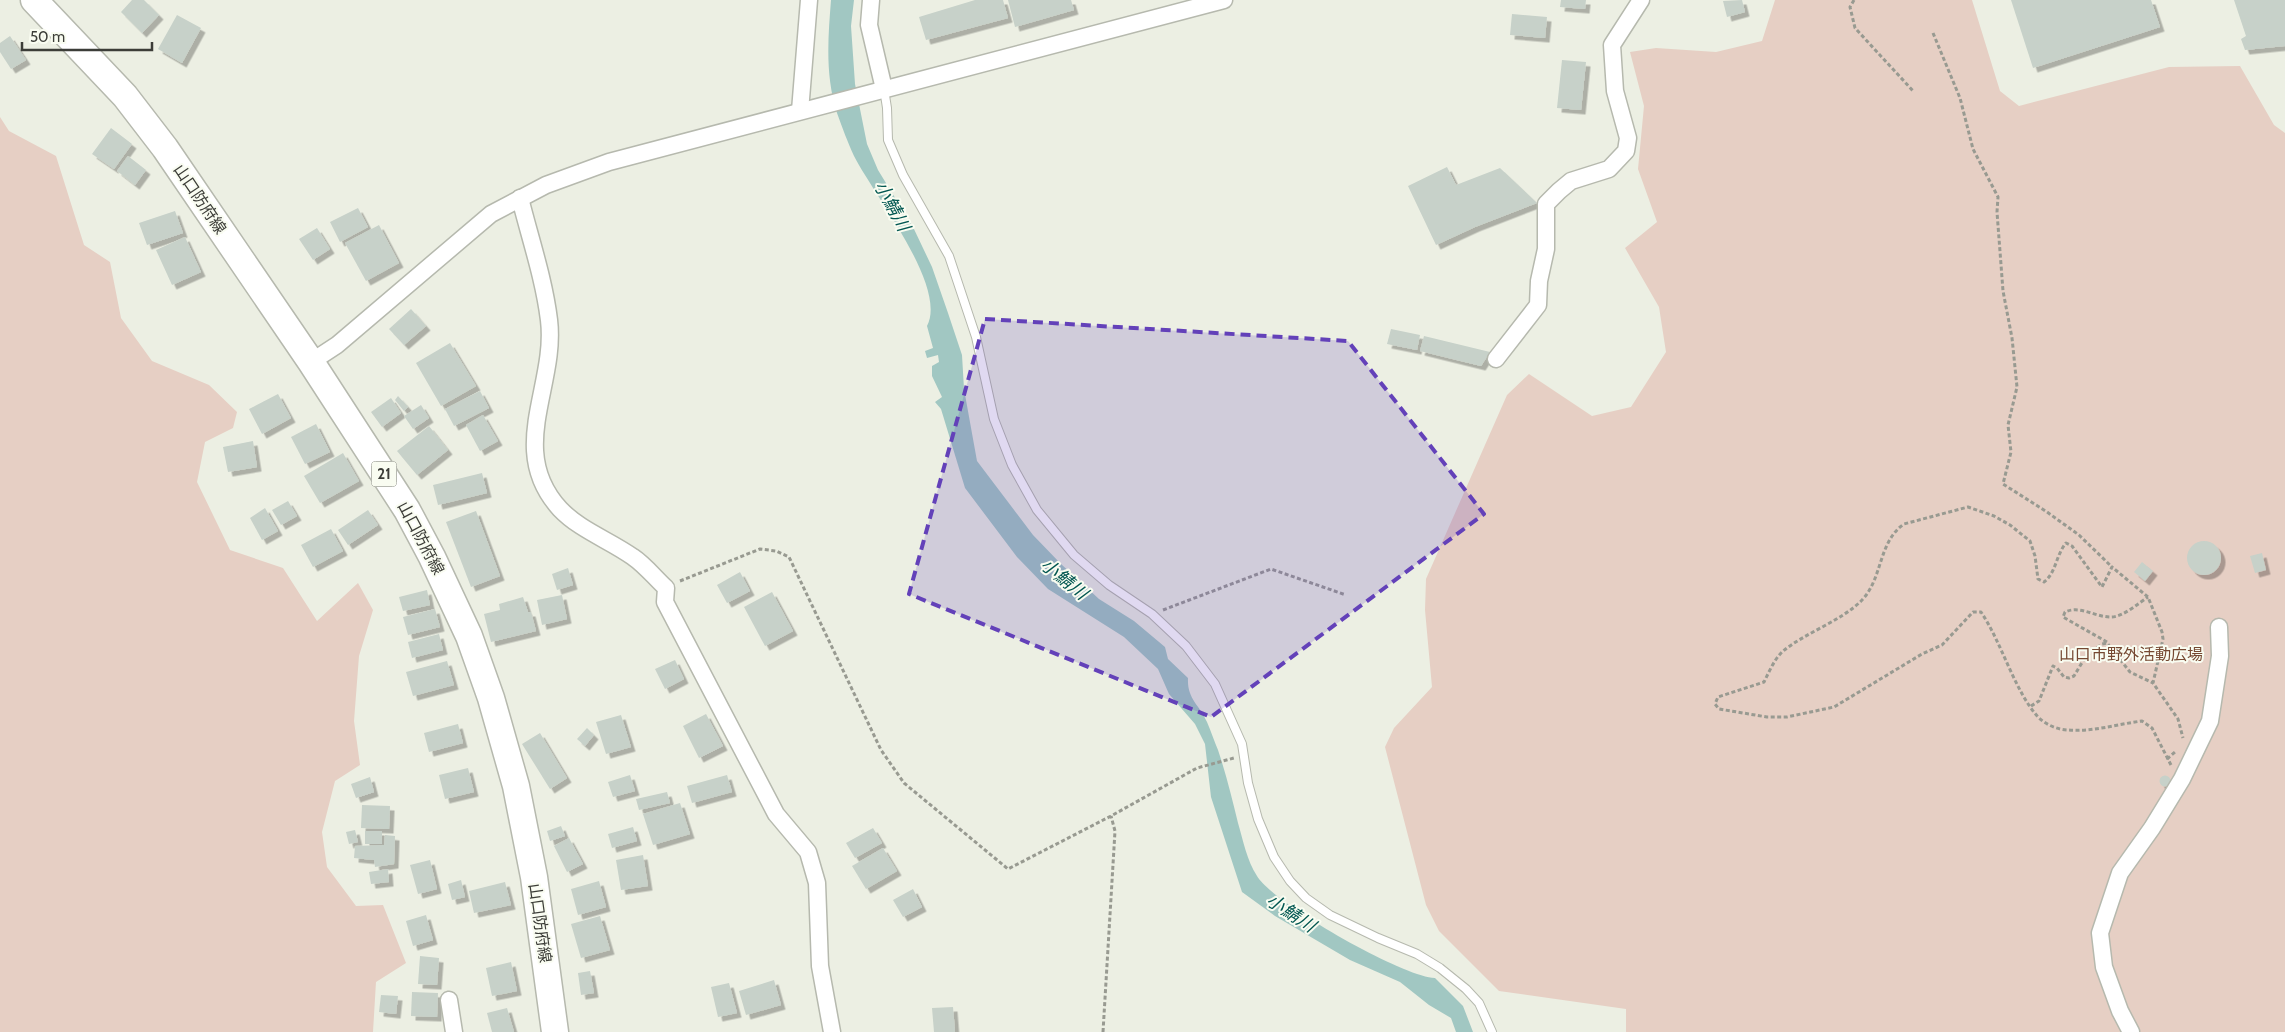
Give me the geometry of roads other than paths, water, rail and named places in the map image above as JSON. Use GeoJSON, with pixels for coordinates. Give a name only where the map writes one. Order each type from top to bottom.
{"type":"FeatureCollection","features":[{"type":"Feature","properties":{"kind":"main road","name":"山口防府線"},"geometry":{"type":"LineString","coordinates":[[34,0],[106,75],[148,125],[311,362],[407,510],[469,636],[491,698],[516,786],[534,877],[555,1032]]}},
{"type":"Feature","properties":{"kind":"street"},"geometry":{"type":"LineString","coordinates":[[807,109],[809,0]]}},
{"type":"Feature","properties":{"kind":"street"},"geometry":{"type":"LineString","coordinates":[[871,0],[869,25],[878,91]]}},
{"type":"Feature","properties":{"kind":"street"},"geometry":{"type":"LineString","coordinates":[[311,362],[338,345],[491,214],[546,185],[609,162],[1224,0]]}},
{"type":"Feature","properties":{"kind":"street"},"geometry":{"type":"LineString","coordinates":[[1496,359],[1538,305],[1539,281],[1546,249],[1546,204],[1559,190],[1571,181],[1609,169],[1626,151],[1628,138],[1615,91],[1612,45],[1641,0]]}},
{"type":"Feature","properties":{"kind":"street"},"geometry":{"type":"LineString","coordinates":[[520,198],[550,328],[551,345],[533,449],[538,472],[547,492],[560,510],[581,526],[634,557],[666,588],[665,602],[752,770],[776,814],[808,852],[818,883],[820,966],[832,1032]]}},
{"type":"Feature","properties":{"kind":"street"},"geometry":{"type":"LineString","coordinates":[[2132,1032],[2120,1012],[2104,967],[2100,933],[2120,873],[2152,828],[2182,779],[2210,721],[2220,656],[2219,627]]}},
{"type":"Feature","properties":{"kind":"street"},"geometry":{"type":"LineString","coordinates":[[449,1000],[454,1032]]}},
{"type":"Feature","properties":{"kind":"lane"},"geometry":{"type":"LineString","coordinates":[[878,91],[887,108],[888,140],[903,175],[949,256],[976,337],[994,419],[1012,465],[1037,510],[1074,555],[1109,585],[1152,614],[1186,646],[1215,684],[1239,736],[1242,757],[1258,818],[1274,857],[1290,881],[1306,898],[1330,915],[1417,954],[1440,968],[1466,989],[1479,1003],[1492,1032]]}},
{"type":"Feature","properties":{"kind":"water","name":"小鯖川"},"geometry":{"type":"Polygon","coordinates":[[[831,0],[854,0],[851,26],[855,84],[867,144],[878,170],[913,227],[932,267],[948,313],[962,355],[964,389],[977,461],[1033,535],[1061,564],[1099,599],[1134,621],[1165,647],[1168,659],[1188,678],[1191,696],[1207,722],[1218,750],[1246,850],[1257,876],[1287,904],[1340,937],[1396,966],[1435,978],[1463,1006],[1473,1032],[1456,1032],[1451,1018],[1429,1005],[1400,982],[1350,960],[1275,916],[1242,892],[1211,797],[1205,744],[1195,724],[1169,694],[1158,669],[1124,637],[1048,589],[1017,557],[965,488],[941,409],[935,402],[942,397],[932,376],[932,366],[939,362],[938,355],[927,358],[925,351],[933,348],[927,326],[931,309],[927,288],[906,240],[854,156],[833,99],[828,43],[831,0]]]}},
{"type":"Feature","properties":{"kind":"park label","name":"山口市野外活動広場"},"geometry":{"type":"Point","coordinates":[2131,654]}}]}
